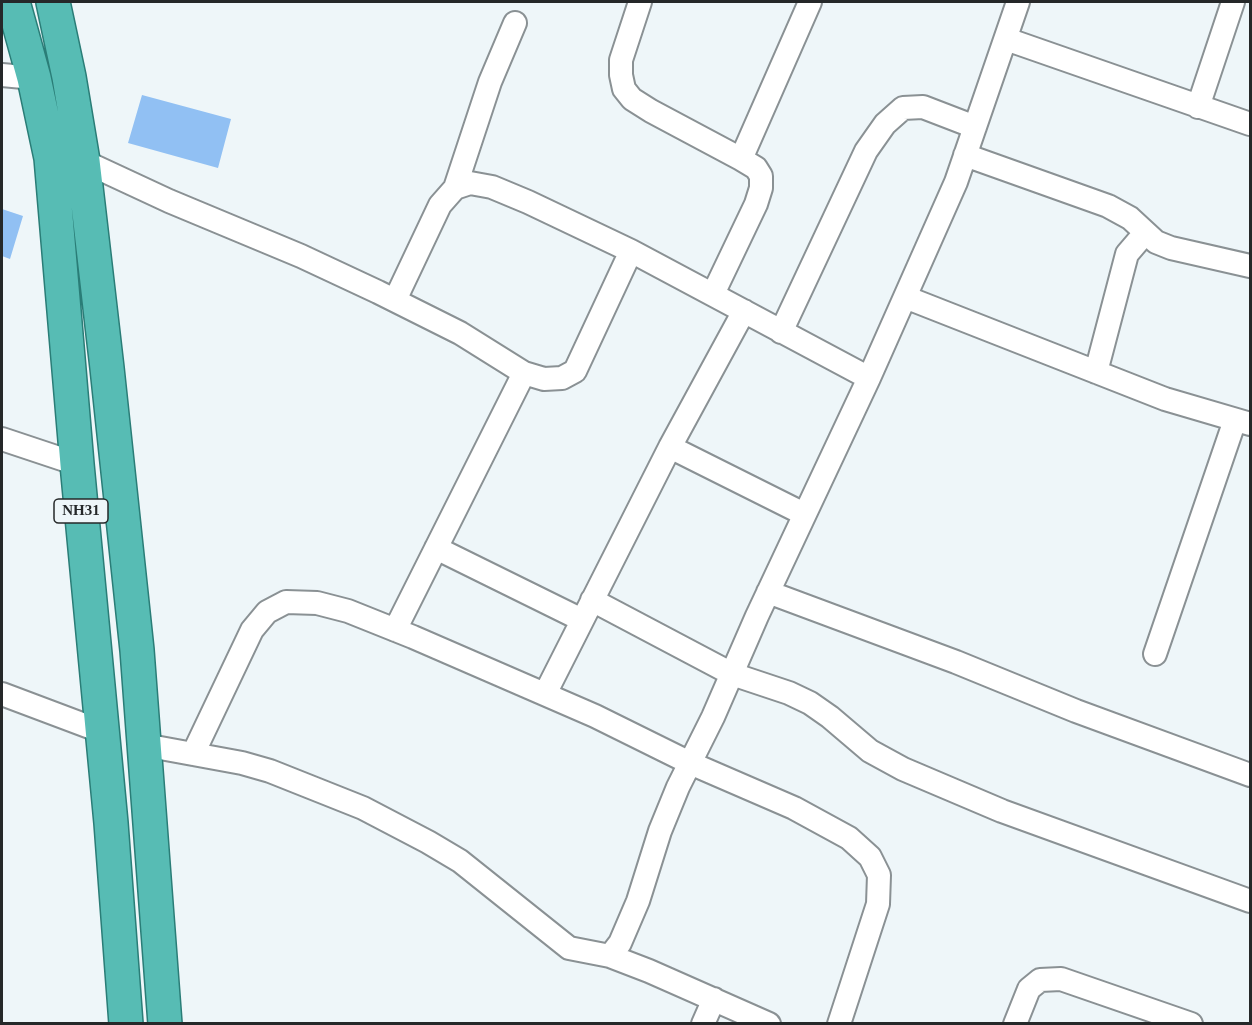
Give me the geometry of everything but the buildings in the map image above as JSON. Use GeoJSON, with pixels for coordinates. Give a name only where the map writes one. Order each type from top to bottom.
{"type":"FeatureCollection","features":[{"type":"Feature","properties":{"kind":"highway","name":"NH31"},"geometry":{"type":"LineString","coordinates":[[13,2],[34,78],[51,158],[76,464],[103,732],[126,1023]]}},
{"type":"Feature","properties":{"kind":"highway","name":"NH31"},"geometry":{"type":"LineString","coordinates":[[53,2],[69,77],[83,161],[132,603],[165,1023]]}},
{"type":"Feature","properties":{"kind":"street"},"geometry":{"type":"LineString","coordinates":[[640,2],[621,60],[624,89],[632,99],[741,159],[756,168],[761,176],[761,188],[756,204],[713,294]]}},
{"type":"Feature","properties":{"kind":"street"},"geometry":{"type":"LineString","coordinates":[[741,159],[810,2]]}},
{"type":"Feature","properties":{"kind":"street"},"geometry":{"type":"LineString","coordinates":[[610,956],[620,943],[628,924],[660,831],[690,763],[869,378],[956,182],[1018,2]]}},
{"type":"Feature","properties":{"kind":"street"},"geometry":{"type":"LineString","coordinates":[[1198,107],[1233,2]]}},
{"type":"Feature","properties":{"kind":"street"},"geometry":{"type":"LineString","coordinates":[[395,300],[440,205],[455,188],[490,82],[515,23]]}},
{"type":"Feature","properties":{"kind":"street"},"geometry":{"type":"LineString","coordinates":[[1006,39],[1251,124]]}},
{"type":"Feature","properties":{"kind":"street"},"geometry":{"type":"LineString","coordinates":[[2,75],[34,78]]}},
{"type":"Feature","properties":{"kind":"street"},"geometry":{"type":"LineString","coordinates":[[781,332],[866,151],[885,124],[903,108],[923,107],[975,127]]}},
{"type":"Feature","properties":{"kind":"street"},"geometry":{"type":"LineString","coordinates":[[965,155],[1108,206],[1130,218],[1156,242],[1171,248],[1251,266]]}},
{"type":"Feature","properties":{"kind":"street"},"geometry":{"type":"LineString","coordinates":[[83,161],[169,201],[301,256],[395,300],[460,333],[524,373],[544,379],[562,378],[575,371],[631,251]]}},
{"type":"Feature","properties":{"kind":"street"},"geometry":{"type":"LineString","coordinates":[[455,188],[470,183],[492,187],[528,202],[631,251],[869,378]]}},
{"type":"Feature","properties":{"kind":"street"},"geometry":{"type":"LineString","coordinates":[[1096,372],[1127,254],[1145,233]]}},
{"type":"Feature","properties":{"kind":"street"},"geometry":{"type":"LineString","coordinates":[[905,297],[1165,399],[1243,422],[1155,654]]}},
{"type":"Feature","properties":{"kind":"street"},"geometry":{"type":"LineString","coordinates":[[545,694],[670,447],[744,311]]}},
{"type":"Feature","properties":{"kind":"street"},"geometry":{"type":"LineString","coordinates":[[395,630],[524,373]]}},
{"type":"Feature","properties":{"kind":"street"},"geometry":{"type":"LineString","coordinates":[[2,439],[76,464]]}},
{"type":"Feature","properties":{"kind":"street"},"geometry":{"type":"LineString","coordinates":[[670,447],[804,514]]}},
{"type":"Feature","properties":{"kind":"street"},"geometry":{"type":"LineString","coordinates":[[436,548],[587,610],[732,674],[789,693],[810,703],[870,751],[903,769],[1002,811],[1251,902]]}},
{"type":"Feature","properties":{"kind":"street"},"geometry":{"type":"LineString","coordinates":[[768,592],[1251,775]]}},
{"type":"Feature","properties":{"kind":"street"},"geometry":{"type":"LineString","coordinates":[[193,754],[252,630],[267,612],[286,602],[317,603],[348,611],[395,630],[595,716],[690,763],[794,808],[849,838],[870,857],[879,875],[878,904],[839,1023]]}},
{"type":"Feature","properties":{"kind":"street"},"geometry":{"type":"LineString","coordinates":[[2,693],[103,732]]}},
{"type":"Feature","properties":{"kind":"street"},"geometry":{"type":"LineString","coordinates":[[144,745],[270,771],[363,808],[460,861],[569,948],[610,956],[769,1023]]}},
{"type":"Feature","properties":{"kind":"street"},"geometry":{"type":"LineString","coordinates":[[1015,1023],[1029,989],[1040,980],[1061,979],[1191,1023]]}},
{"type":"Feature","properties":{"kind":"street"},"geometry":{"type":"LineString","coordinates":[[703,1023],[714,999]]}}]}
